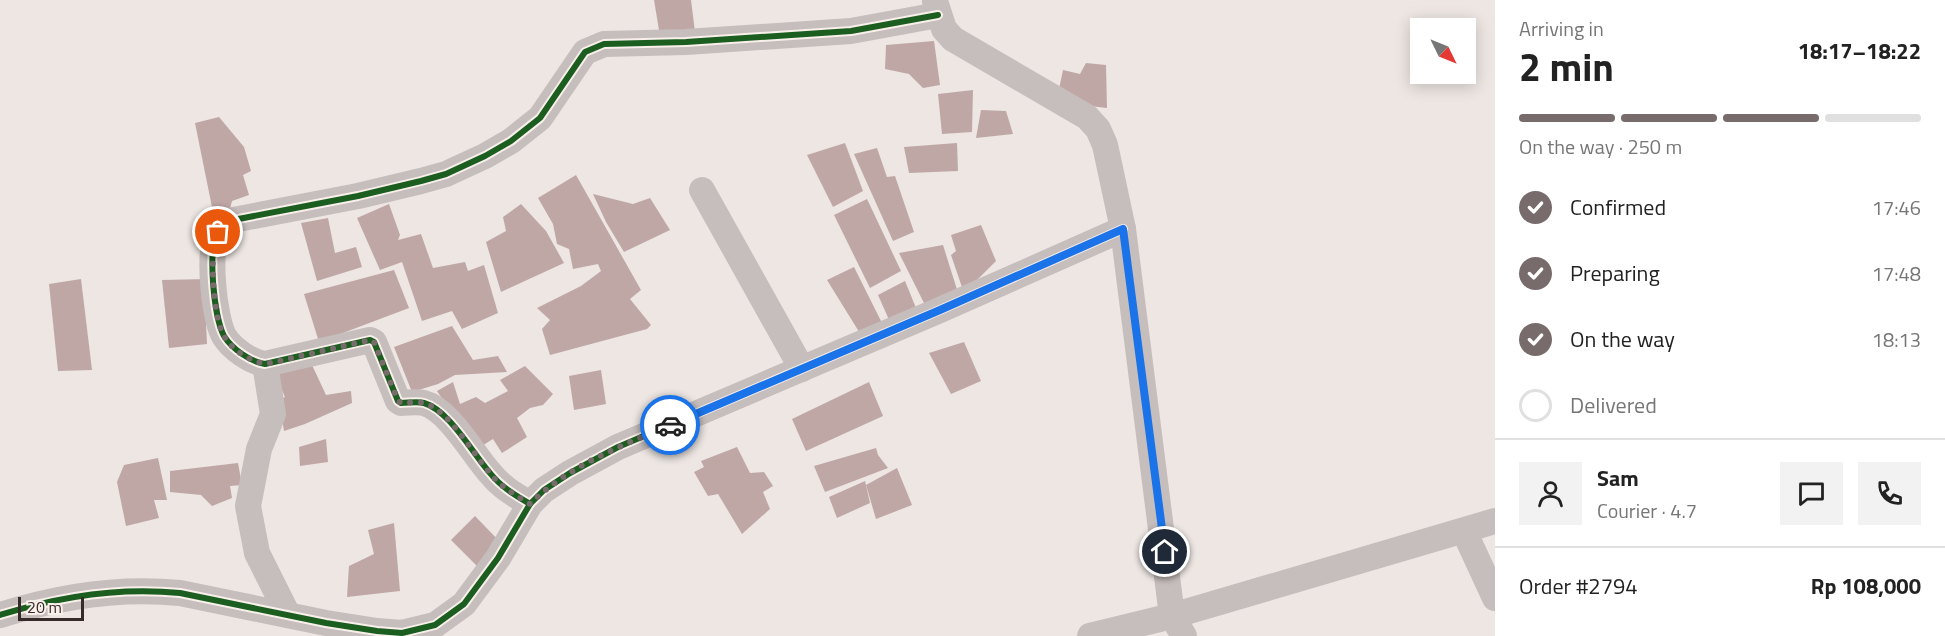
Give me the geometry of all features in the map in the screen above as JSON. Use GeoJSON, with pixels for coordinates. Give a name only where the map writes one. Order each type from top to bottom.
{"type":"FeatureCollection","features":[{"type":"Feature","properties":{"kind":"street"},"geometry":{"type":"LineString","coordinates":[[530,504],[507,490],[491,475],[447,419],[436,410],[424,403],[398,401],[374,342],[370,340],[266,364],[255,362],[225,337],[217,310],[213,252],[218,232],[228,221],[422,181],[476,161],[511,141],[540,118],[585,52],[603,44],[686,42],[851,31],[936,8],[944,29],[962,46],[1072,107],[1087,117],[1098,129],[1108,157],[1123,229],[1178,626]]}},
{"type":"Feature","properties":{"kind":"street"},"geometry":{"type":"LineString","coordinates":[[702,190],[801,369]]}},
{"type":"Feature","properties":{"kind":"street"},"geometry":{"type":"LineString","coordinates":[[0,615],[50,602],[128,590],[180,593],[336,624],[402,633],[435,625],[464,604],[498,558],[530,504],[544,490],[570,473],[618,447],[1123,229]]}},
{"type":"Feature","properties":{"kind":"street"},"geometry":{"type":"LineString","coordinates":[[266,364],[273,414],[259,449],[248,506],[257,553],[288,615]]}},
{"type":"Feature","properties":{"kind":"street"},"geometry":{"type":"LineString","coordinates":[[1090,636],[1178,626],[1495,521]]}},
{"type":"Feature","properties":{"kind":"street"},"geometry":{"type":"LineString","coordinates":[[1464,531],[1495,598]]}},
{"type":"Feature","properties":{"kind":"building"},"geometry":{"type":"Polygon","coordinates":[[[654,0],[691,0],[695,32],[660,36],[654,0]]]}},
{"type":"Feature","properties":{"kind":"building"},"geometry":{"type":"Polygon","coordinates":[[[934,41],[940,85],[923,88],[909,74],[885,69],[886,45],[934,41]]]}},
{"type":"Feature","properties":{"kind":"building"},"geometry":{"type":"Polygon","coordinates":[[[1086,63],[1106,65],[1107,108],[1081,105],[1059,89],[1063,70],[1080,74],[1086,63]]]}},
{"type":"Feature","properties":{"kind":"building"},"geometry":{"type":"Polygon","coordinates":[[[973,90],[972,132],[942,134],[938,94],[973,90]]]}},
{"type":"Feature","properties":{"kind":"building"},"geometry":{"type":"Polygon","coordinates":[[[981,110],[1006,111],[1013,134],[976,138],[981,110]]]}},
{"type":"Feature","properties":{"kind":"building"},"geometry":{"type":"Polygon","coordinates":[[[219,117],[244,147],[251,171],[243,175],[249,195],[232,201],[228,216],[214,217],[195,123],[219,117]]]}},
{"type":"Feature","properties":{"kind":"building"},"geometry":{"type":"Polygon","coordinates":[[[845,143],[863,191],[833,207],[807,155],[845,143]]]}},
{"type":"Feature","properties":{"kind":"building"},"geometry":{"type":"Polygon","coordinates":[[[957,143],[958,171],[909,173],[904,147],[957,143]]]}},
{"type":"Feature","properties":{"kind":"building"},"geometry":{"type":"Polygon","coordinates":[[[877,148],[887,177],[895,176],[914,232],[893,241],[854,154],[877,148]]]}},
{"type":"Feature","properties":{"kind":"building"},"geometry":{"type":"Polygon","coordinates":[[[576,175],[641,290],[630,299],[651,325],[647,329],[550,355],[542,329],[550,320],[537,308],[581,286],[601,271],[598,264],[573,269],[569,249],[557,244],[553,224],[538,198],[576,175]]]}},
{"type":"Feature","properties":{"kind":"building"},"geometry":{"type":"Polygon","coordinates":[[[593,194],[633,204],[650,198],[670,230],[624,252],[593,194]]]}},
{"type":"Feature","properties":{"kind":"building"},"geometry":{"type":"Polygon","coordinates":[[[867,199],[901,271],[870,288],[834,215],[867,199]]]}},
{"type":"Feature","properties":{"kind":"building"},"geometry":{"type":"Polygon","coordinates":[[[389,204],[400,235],[398,240],[421,234],[433,268],[465,262],[468,271],[484,265],[498,313],[462,329],[452,311],[422,321],[402,262],[380,270],[357,218],[389,204]]]}},
{"type":"Feature","properties":{"kind":"building"},"geometry":{"type":"Polygon","coordinates":[[[521,204],[546,231],[564,263],[501,292],[486,242],[506,231],[503,217],[521,204]]]}},
{"type":"Feature","properties":{"kind":"building"},"geometry":{"type":"Polygon","coordinates":[[[328,218],[335,253],[356,247],[362,267],[317,281],[301,223],[328,218]]]}},
{"type":"Feature","properties":{"kind":"building"},"geometry":{"type":"Polygon","coordinates":[[[981,225],[996,261],[964,293],[951,255],[956,251],[951,235],[981,225]]]}},
{"type":"Feature","properties":{"kind":"building"},"geometry":{"type":"Polygon","coordinates":[[[943,245],[959,296],[926,307],[899,253],[943,245]]]}},
{"type":"Feature","properties":{"kind":"building"},"geometry":{"type":"Polygon","coordinates":[[[854,267],[883,325],[861,335],[827,280],[854,267]]]}},
{"type":"Feature","properties":{"kind":"building"},"geometry":{"type":"Polygon","coordinates":[[[394,270],[409,308],[319,342],[304,294],[394,270]]]}},
{"type":"Feature","properties":{"kind":"building"},"geometry":{"type":"Polygon","coordinates":[[[81,279],[92,370],[58,371],[49,284],[81,279]]]}},
{"type":"Feature","properties":{"kind":"building"},"geometry":{"type":"Polygon","coordinates":[[[208,279],[205,302],[207,344],[169,348],[162,280],[208,279]]]}},
{"type":"Feature","properties":{"kind":"building"},"geometry":{"type":"Polygon","coordinates":[[[905,281],[918,313],[890,322],[878,295],[905,281]]]}},
{"type":"Feature","properties":{"kind":"building"},"geometry":{"type":"Polygon","coordinates":[[[452,326],[473,360],[498,356],[507,372],[455,375],[438,384],[412,392],[394,347],[452,326]]]}},
{"type":"Feature","properties":{"kind":"building"},"geometry":{"type":"Polygon","coordinates":[[[964,342],[981,381],[951,394],[929,353],[964,342]]]}},
{"type":"Feature","properties":{"kind":"building"},"geometry":{"type":"Polygon","coordinates":[[[312,365],[326,395],[351,391],[352,403],[284,431],[279,400],[285,397],[275,375],[312,365]]]}},
{"type":"Feature","properties":{"kind":"building"},"geometry":{"type":"Polygon","coordinates":[[[525,366],[553,394],[543,405],[530,408],[517,418],[527,437],[502,453],[493,439],[480,447],[461,427],[437,391],[453,382],[460,404],[476,397],[485,403],[508,391],[500,380],[525,366]]]}},
{"type":"Feature","properties":{"kind":"building"},"geometry":{"type":"Polygon","coordinates":[[[601,370],[606,404],[574,410],[569,376],[601,370]]]}},
{"type":"Feature","properties":{"kind":"building"},"geometry":{"type":"Polygon","coordinates":[[[869,382],[883,416],[806,451],[792,419],[869,382]]]}},
{"type":"Feature","properties":{"kind":"building"},"geometry":{"type":"Polygon","coordinates":[[[326,439],[328,462],[300,466],[299,447],[326,439]]]}},
{"type":"Feature","properties":{"kind":"building"},"geometry":{"type":"Polygon","coordinates":[[[737,447],[750,473],[764,472],[773,486],[763,492],[770,509],[742,534],[718,494],[708,496],[694,472],[704,467],[701,461],[737,447]]]}},
{"type":"Feature","properties":{"kind":"building"},"geometry":{"type":"Polygon","coordinates":[[[876,448],[878,455],[888,468],[825,492],[814,466],[876,448]]]}},
{"type":"Feature","properties":{"kind":"building"},"geometry":{"type":"Polygon","coordinates":[[[158,458],[167,500],[154,500],[159,518],[126,526],[117,482],[124,465],[158,458]]]}},
{"type":"Feature","properties":{"kind":"building"},"geometry":{"type":"Polygon","coordinates":[[[238,463],[242,485],[230,486],[232,498],[212,506],[201,495],[170,492],[170,471],[238,463]]]}},
{"type":"Feature","properties":{"kind":"building"},"geometry":{"type":"Polygon","coordinates":[[[897,468],[912,505],[876,519],[866,485],[897,468]]]}},
{"type":"Feature","properties":{"kind":"building"},"geometry":{"type":"Polygon","coordinates":[[[865,481],[870,503],[837,518],[829,497],[865,481]]]}},
{"type":"Feature","properties":{"kind":"building"},"geometry":{"type":"Polygon","coordinates":[[[475,516],[501,543],[482,571],[451,540],[475,516]]]}},
{"type":"Feature","properties":{"kind":"building"},"geometry":{"type":"Polygon","coordinates":[[[394,523],[400,591],[347,597],[349,566],[374,554],[368,530],[394,523]]]}},
{"type":"Feature","properties":{"kind":"cycle path"},"geometry":{"type":"LineString","coordinates":[[530,504],[494,478],[442,414],[424,403],[398,401],[374,342],[370,340],[265,364],[254,361],[237,350],[224,336],[217,314],[212,268],[218,231],[228,221],[358,196],[421,181],[446,174],[485,156],[511,141],[540,118],[585,52],[604,44],[686,42],[851,31],[938,15]]}},
{"type":"Feature","properties":{"kind":"cycle path"},"geometry":{"type":"LineString","coordinates":[[0,615],[44,603],[89,595],[158,591],[180,593],[326,623],[377,631],[402,633],[435,625],[464,604],[498,558],[530,504],[544,490],[570,473],[618,447],[940,310],[1123,229]]}},
{"type":"Feature","properties":{"kind":"way so far"},"geometry":{"type":"LineString","coordinates":[[218,232],[213,252],[217,310],[225,337],[238,350],[255,362],[266,364],[343,345],[370,340],[374,342],[398,401],[424,403],[436,410],[447,419],[491,475],[507,490],[530,504],[544,490],[570,473],[618,447],[670,425]]}},
{"type":"Feature","properties":{"kind":"route"},"geometry":{"type":"LineString","coordinates":[[670,425],[1123,229],[1165,552]]}}]}
